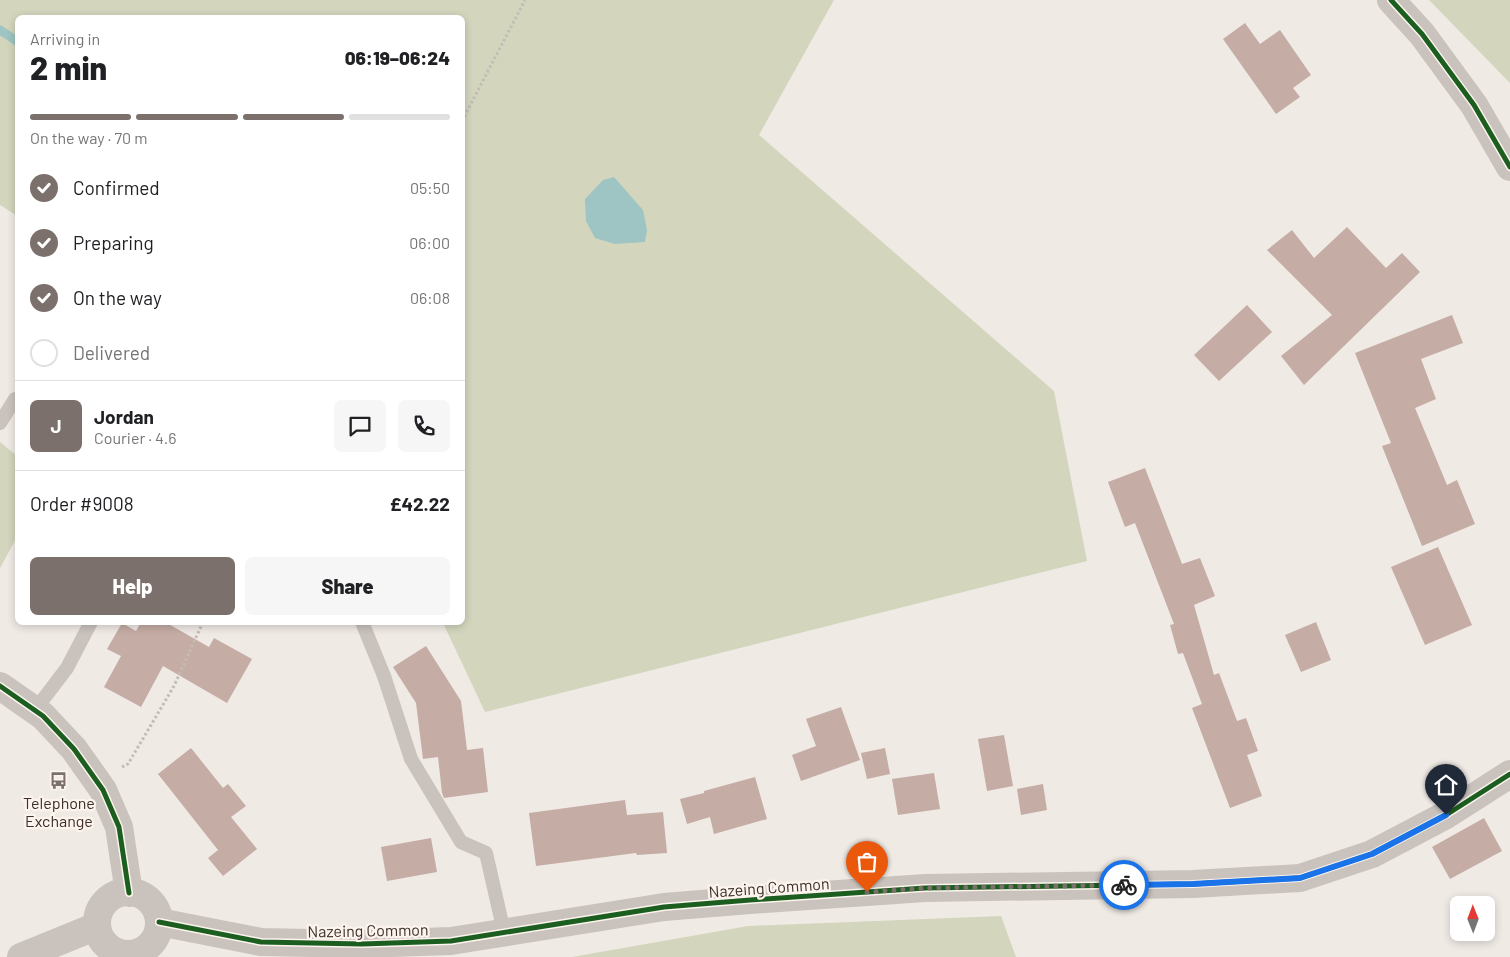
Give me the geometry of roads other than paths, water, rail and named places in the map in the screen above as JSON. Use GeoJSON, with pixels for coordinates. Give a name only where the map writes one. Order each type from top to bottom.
{"type":"FeatureCollection","features":[{"type":"Feature","properties":{"kind":"street"},"geometry":{"type":"LineString","coordinates":[[1391,0],[1422,34],[1474,104],[1510,167]]}},
{"type":"Feature","properties":{"kind":"street"},"geometry":{"type":"LineString","coordinates":[[0,686],[43,716],[74,749],[103,790],[119,827],[129,893]]}},
{"type":"Feature","properties":{"kind":"street","name":"Nazeing Common"},"geometry":{"type":"LineString","coordinates":[[159,922],[261,942],[362,944],[451,941],[664,907],[757,900],[925,888],[1193,884],[1300,878],[1372,854],[1446,815],[1510,774]]}},
{"type":"Feature","properties":{"kind":"street"},"geometry":{"type":"LineString","coordinates":[[122,893],[129,893],[137,894],[151,903],[159,922],[158,934],[151,944],[129,956],[108,947],[103,941],[98,926],[99,912],[106,901],[122,893]]}},
{"type":"Feature","properties":{"kind":"street"},"geometry":{"type":"LineString","coordinates":[[21,957],[98,926]]}},
{"type":"Feature","properties":{"kind":"lane"},"geometry":{"type":"LineString","coordinates":[[0,423],[15,399]]}},
{"type":"Feature","properties":{"kind":"lane"},"geometry":{"type":"LineString","coordinates":[[35,710],[67,668],[89,625]]}},
{"type":"Feature","properties":{"kind":"lane"},"geometry":{"type":"LineString","coordinates":[[363,625],[384,676],[411,759],[461,842],[486,853],[504,932]]}},
{"type":"Feature","properties":{"kind":"water"},"geometry":{"type":"Polygon","coordinates":[[[614,177],[643,210],[647,230],[645,242],[615,244],[595,238],[586,221],[585,199],[603,180],[614,177]]]}},
{"type":"Feature","properties":{"kind":"waterway"},"geometry":{"type":"LineString","coordinates":[[0,30],[15,40]]}},
{"type":"Feature","properties":{"kind":"place","name":"Telephone Exchange"},"geometry":{"type":"Point","coordinates":[59,781]}}]}
